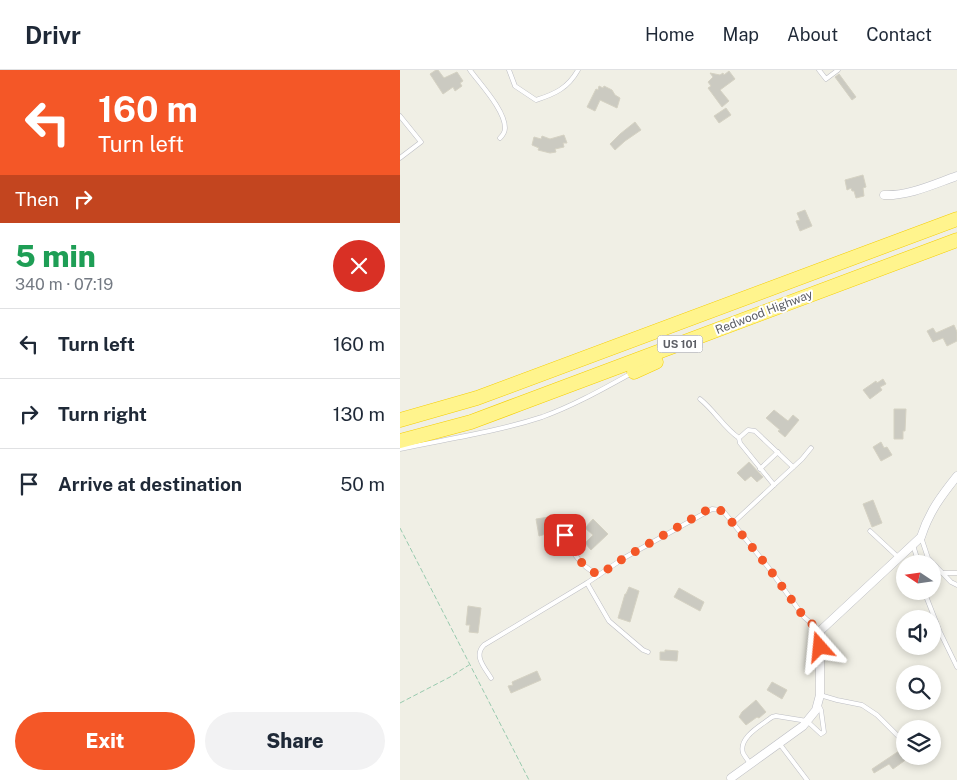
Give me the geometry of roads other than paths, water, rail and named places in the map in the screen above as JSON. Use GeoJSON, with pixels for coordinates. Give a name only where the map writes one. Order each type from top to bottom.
{"type":"FeatureCollection","features":[{"type":"Feature","properties":{"kind":"highway","name":"Redwood Highway"},"geometry":{"type":"LineString","coordinates":[[400,420],[477,398],[957,219]]}},
{"type":"Feature","properties":{"kind":"highway","name":"Redwood Highway"},"geometry":{"type":"LineString","coordinates":[[400,441],[471,422],[957,240]]}},
{"type":"Feature","properties":{"kind":"highway"},"geometry":{"type":"LineString","coordinates":[[634,372],[776,308]]}},
{"type":"Feature","properties":{"kind":"street"},"geometry":{"type":"LineString","coordinates":[[884,195],[917,190],[957,176]]}},
{"type":"Feature","properties":{"kind":"street"},"geometry":{"type":"LineString","coordinates":[[902,555],[921,536],[928,517],[941,496],[954,485],[957,476]]}},
{"type":"Feature","properties":{"kind":"street"},"geometry":{"type":"LineString","coordinates":[[729,779],[803,726],[816,710],[820,695],[820,631],[896,561]]}},
{"type":"Feature","properties":{"kind":"lane"},"geometry":{"type":"LineString","coordinates":[[470,70],[500,111],[505,127],[500,138]]}},
{"type":"Feature","properties":{"kind":"lane"},"geometry":{"type":"LineString","coordinates":[[509,70],[515,86],[536,100],[563,89],[578,70]]}},
{"type":"Feature","properties":{"kind":"lane"},"geometry":{"type":"LineString","coordinates":[[819,70],[826,79],[838,70]]}},
{"type":"Feature","properties":{"kind":"lane"},"geometry":{"type":"LineString","coordinates":[[400,116],[421,142],[400,158]]}},
{"type":"Feature","properties":{"kind":"lane"},"geometry":{"type":"LineString","coordinates":[[400,127],[406,123]]}},
{"type":"Feature","properties":{"kind":"lane"},"geometry":{"type":"LineString","coordinates":[[400,449],[471,435],[541,417],[575,403],[634,372]]}},
{"type":"Feature","properties":{"kind":"lane"},"geometry":{"type":"LineString","coordinates":[[700,400],[709,406],[731,433],[739,438],[740,443],[774,486]]}},
{"type":"Feature","properties":{"kind":"lane"},"geometry":{"type":"LineString","coordinates":[[739,438],[748,430],[755,431],[794,467]]}},
{"type":"Feature","properties":{"kind":"lane"},"geometry":{"type":"LineString","coordinates":[[733,523],[794,467],[811,448]]}},
{"type":"Feature","properties":{"kind":"lane"},"geometry":{"type":"LineString","coordinates":[[760,469],[778,452]]}},
{"type":"Feature","properties":{"kind":"lane"},"geometry":{"type":"LineString","coordinates":[[491,678],[480,659],[481,648],[624,558],[707,510],[712,509],[720,510],[733,523],[804,617],[820,631]]}},
{"type":"Feature","properties":{"kind":"lane"},"geometry":{"type":"LineString","coordinates":[[564,526],[567,543],[589,571],[599,575]]}},
{"type":"Feature","properties":{"kind":"lane"},"geometry":{"type":"LineString","coordinates":[[870,531],[896,555]]}},
{"type":"Feature","properties":{"kind":"lane"},"geometry":{"type":"LineString","coordinates":[[921,536],[928,558],[951,582],[957,585]]}},
{"type":"Feature","properties":{"kind":"lane"},"geometry":{"type":"LineString","coordinates":[[913,545],[916,555]]}},
{"type":"Feature","properties":{"kind":"lane"},"geometry":{"type":"LineString","coordinates":[[943,573],[957,572]]}},
{"type":"Feature","properties":{"kind":"lane"},"geometry":{"type":"LineString","coordinates":[[587,583],[609,621],[643,650],[648,652]]}},
{"type":"Feature","properties":{"kind":"lane"},"geometry":{"type":"LineString","coordinates":[[928,600],[957,668]]}},
{"type":"Feature","properties":{"kind":"lane"},"geometry":{"type":"LineString","coordinates":[[820,695],[862,705],[877,715],[896,734]]}},
{"type":"Feature","properties":{"kind":"lane"},"geometry":{"type":"LineString","coordinates":[[750,764],[744,753],[744,742],[747,737],[772,717],[807,721],[821,734],[824,732],[822,710],[817,704]]}},
{"type":"Feature","properties":{"kind":"lane"},"geometry":{"type":"LineString","coordinates":[[779,743],[807,780]]}}]}
